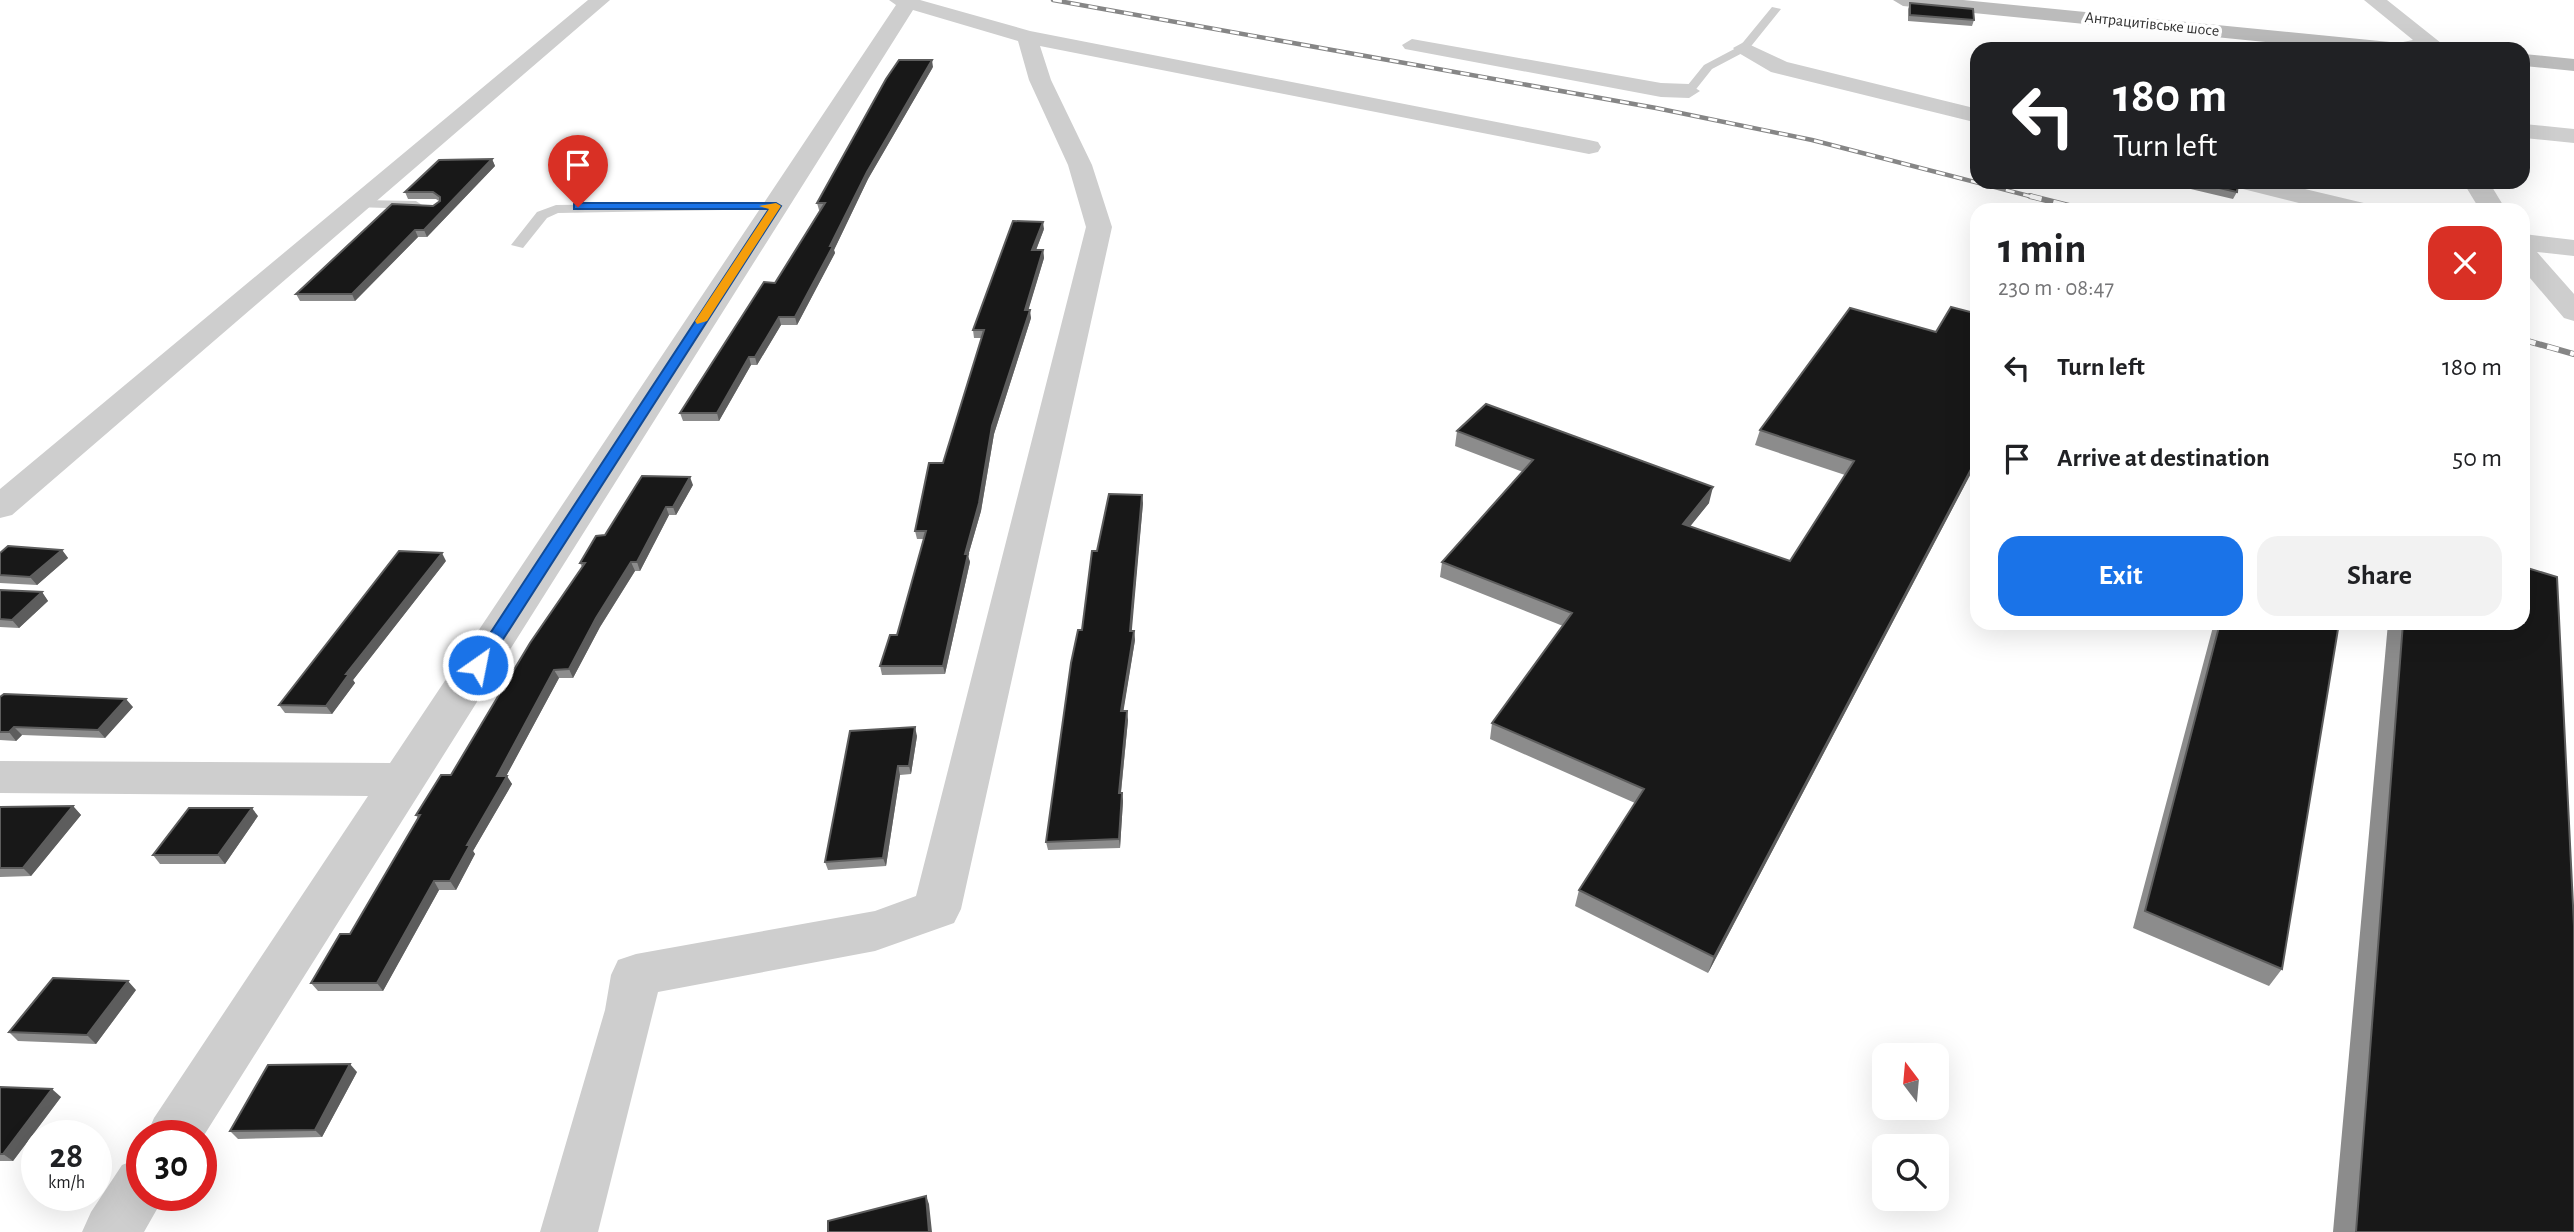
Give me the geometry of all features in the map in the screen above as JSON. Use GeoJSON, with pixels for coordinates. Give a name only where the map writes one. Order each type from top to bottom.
{"type":"FeatureCollection","features":[{"type":"Feature","properties":{"kind":"main road","name":"Антрацитівське шосе"},"geometry":{"type":"LineString","coordinates":[[1903,0],[2324,42]]}},
{"type":"Feature","properties":{"kind":"main road"},"geometry":{"type":"LineString","coordinates":[[2530,61],[2574,65]]}},
{"type":"Feature","properties":{"kind":"street"},"geometry":{"type":"LineString","coordinates":[[0,508],[600,0]]}},
{"type":"Feature","properties":{"kind":"street"},"geometry":{"type":"LineString","coordinates":[[2374,0],[2430,42]]}},
{"type":"Feature","properties":{"kind":"street"},"geometry":{"type":"LineString","coordinates":[[183,1120],[776,206],[903,2],[1027,37],[1588,147]]}},
{"type":"Feature","properties":{"kind":"street"},"geometry":{"type":"LineString","coordinates":[[569,1232],[630,1010],[636,975],[875,931],[937,909],[1099,227],[1080,165],[1040,80],[1027,37]]}},
{"type":"Feature","properties":{"kind":"street"},"geometry":{"type":"LineString","coordinates":[[1412,44],[1661,90],[1689,91]]}},
{"type":"Feature","properties":{"kind":"street"},"geometry":{"type":"LineString","coordinates":[[1744,48],[1779,67],[1970,114]]}},
{"type":"Feature","properties":{"kind":"street"},"geometry":{"type":"LineString","coordinates":[[2530,132],[2574,136]]}},
{"type":"Feature","properties":{"kind":"street"},"geometry":{"type":"LineString","coordinates":[[2273,189],[2330,203]]}},
{"type":"Feature","properties":{"kind":"street"},"geometry":{"type":"LineString","coordinates":[[2530,243],[2574,248]]}},
{"type":"Feature","properties":{"kind":"street"},"geometry":{"type":"LineString","coordinates":[[2530,261],[2574,312]]}},
{"type":"Feature","properties":{"kind":"street"},"geometry":{"type":"LineString","coordinates":[[0,777],[404,780]]}},
{"type":"Feature","properties":{"kind":"street"},"geometry":{"type":"LineString","coordinates":[[111,1232],[126,1209]]}},
{"type":"Feature","properties":{"kind":"lane"},"geometry":{"type":"LineString","coordinates":[[1689,91],[1708,67],[1744,48],[1776,9]]}},
{"type":"Feature","properties":{"kind":"lane"},"geometry":{"type":"LineString","coordinates":[[361,204],[436,206]]}},
{"type":"Feature","properties":{"kind":"lane"},"geometry":{"type":"LineString","coordinates":[[518,245],[542,215],[556,209],[776,206]]}},
{"type":"Feature","properties":{"kind":"building"},"geometry":{"type":"Polygon","coordinates":[[[1910,3],[1973,9],[1974,20],[1910,15],[1910,3]]]}},
{"type":"Feature","properties":{"kind":"building"},"geometry":{"type":"Polygon","coordinates":[[[899,60],[932,60],[867,172],[830,246],[833,246],[795,317],[779,317],[755,357],[749,357],[717,413],[680,413],[764,282],[775,283],[825,203],[817,203],[899,60]]]}},
{"type":"Feature","properties":{"kind":"building"},"geometry":{"type":"Polygon","coordinates":[[[492,159],[424,230],[415,230],[352,294],[296,294],[392,204],[433,206],[440,201],[440,197],[433,192],[405,192],[439,160],[492,159]]]}},
{"type":"Feature","properties":{"kind":"building"},"geometry":{"type":"Polygon","coordinates":[[[1013,221],[1043,222],[1032,250],[1043,250],[1025,310],[1030,310],[992,426],[979,503],[965,554],[968,554],[943,666],[880,666],[890,635],[897,635],[926,531],[915,531],[929,463],[943,463],[984,330],[973,330],[1013,221]]]}},
{"type":"Feature","properties":{"kind":"building"},"geometry":{"type":"Polygon","coordinates":[[[1951,307],[1970,312],[1970,471],[1714,957],[1579,890],[1644,789],[1492,723],[1572,613],[1442,562],[1533,460],[1457,431],[1486,404],[1713,487],[1683,524],[1790,561],[1854,461],[1760,430],[1850,308],[1936,332],[1951,307]]]}},
{"type":"Feature","properties":{"kind":"building"},"geometry":{"type":"Polygon","coordinates":[[[642,476],[690,477],[673,507],[666,507],[637,562],[631,562],[596,618],[569,669],[554,670],[497,776],[507,776],[467,845],[470,845],[450,881],[434,881],[377,983],[311,983],[340,934],[350,934],[441,775],[451,775],[530,643],[585,563],[580,563],[596,536],[605,535],[642,476]]]}},
{"type":"Feature","properties":{"kind":"building"},"geometry":{"type":"Polygon","coordinates":[[[1109,494],[1142,495],[1130,631],[1134,631],[1121,711],[1127,711],[1119,793],[1122,793],[1119,839],[1046,842],[1071,663],[1078,630],[1082,630],[1092,551],[1097,551],[1109,494]]]}},
{"type":"Feature","properties":{"kind":"building"},"geometry":{"type":"Polygon","coordinates":[[[8,546],[62,550],[30,577],[0,575],[0,553],[8,546]]]}},
{"type":"Feature","properties":{"kind":"building"},"geometry":{"type":"Polygon","coordinates":[[[399,551],[442,553],[346,674],[349,674],[326,706],[279,705],[399,551]]]}},
{"type":"Feature","properties":{"kind":"building"},"geometry":{"type":"Polygon","coordinates":[[[2530,569],[2557,577],[2574,926],[2574,1232],[2356,1232],[2402,630],[2530,630],[2530,569]]]}},
{"type":"Feature","properties":{"kind":"building"},"geometry":{"type":"Polygon","coordinates":[[[0,590],[42,592],[12,620],[0,619],[0,590]]]}},
{"type":"Feature","properties":{"kind":"building"},"geometry":{"type":"Polygon","coordinates":[[[2218,630],[2338,630],[2282,969],[2145,911],[2218,630]]]}},
{"type":"Feature","properties":{"kind":"building"},"geometry":{"type":"Polygon","coordinates":[[[4,694],[126,699],[98,730],[14,727],[9,732],[0,732],[0,697],[4,694]]]}},
{"type":"Feature","properties":{"kind":"building"},"geometry":{"type":"Polygon","coordinates":[[[915,727],[909,766],[898,766],[883,858],[825,862],[850,731],[915,727]]]}},
{"type":"Feature","properties":{"kind":"building"},"geometry":{"type":"Polygon","coordinates":[[[73,806],[23,868],[0,868],[0,807],[73,806]]]}},
{"type":"Feature","properties":{"kind":"building"},"geometry":{"type":"Polygon","coordinates":[[[189,808],[252,808],[218,855],[153,855],[189,808]]]}},
{"type":"Feature","properties":{"kind":"building"},"geometry":{"type":"Polygon","coordinates":[[[53,978],[128,981],[87,1035],[9,1032],[53,978]]]}},
{"type":"Feature","properties":{"kind":"building"},"geometry":{"type":"Polygon","coordinates":[[[350,1064],[315,1130],[230,1131],[268,1065],[350,1064]]]}},
{"type":"Feature","properties":{"kind":"building"},"geometry":{"type":"Polygon","coordinates":[[[0,1087],[52,1089],[29,1120],[21,1120],[21,1130],[3,1154],[0,1154],[0,1087]]]}},
{"type":"Feature","properties":{"kind":"building"},"geometry":{"type":"Polygon","coordinates":[[[926,1196],[929,1232],[828,1232],[828,1221],[926,1196]]]}},
{"type":"Feature","properties":{"kind":"railway"},"geometry":{"type":"LineString","coordinates":[[1053,0],[1656,108],[1812,140],[1970,181]]}},
{"type":"Feature","properties":{"kind":"railway"},"geometry":{"type":"LineString","coordinates":[[2002,189],[2037,198]]}},
{"type":"Feature","properties":{"kind":"railway"},"geometry":{"type":"LineString","coordinates":[[2030,196],[2058,203]]}},
{"type":"Feature","properties":{"kind":"railway"},"geometry":{"type":"LineString","coordinates":[[2530,342],[2574,354]]}},
{"type":"Feature","properties":{"kind":"slow traffic"},"geometry":{"type":"LineString","coordinates":[[701,321],[776,206],[764,206]]}},
{"type":"Feature","properties":{"kind":"route"},"geometry":{"type":"LineString","coordinates":[[478,665],[776,206],[578,207]]}}]}
